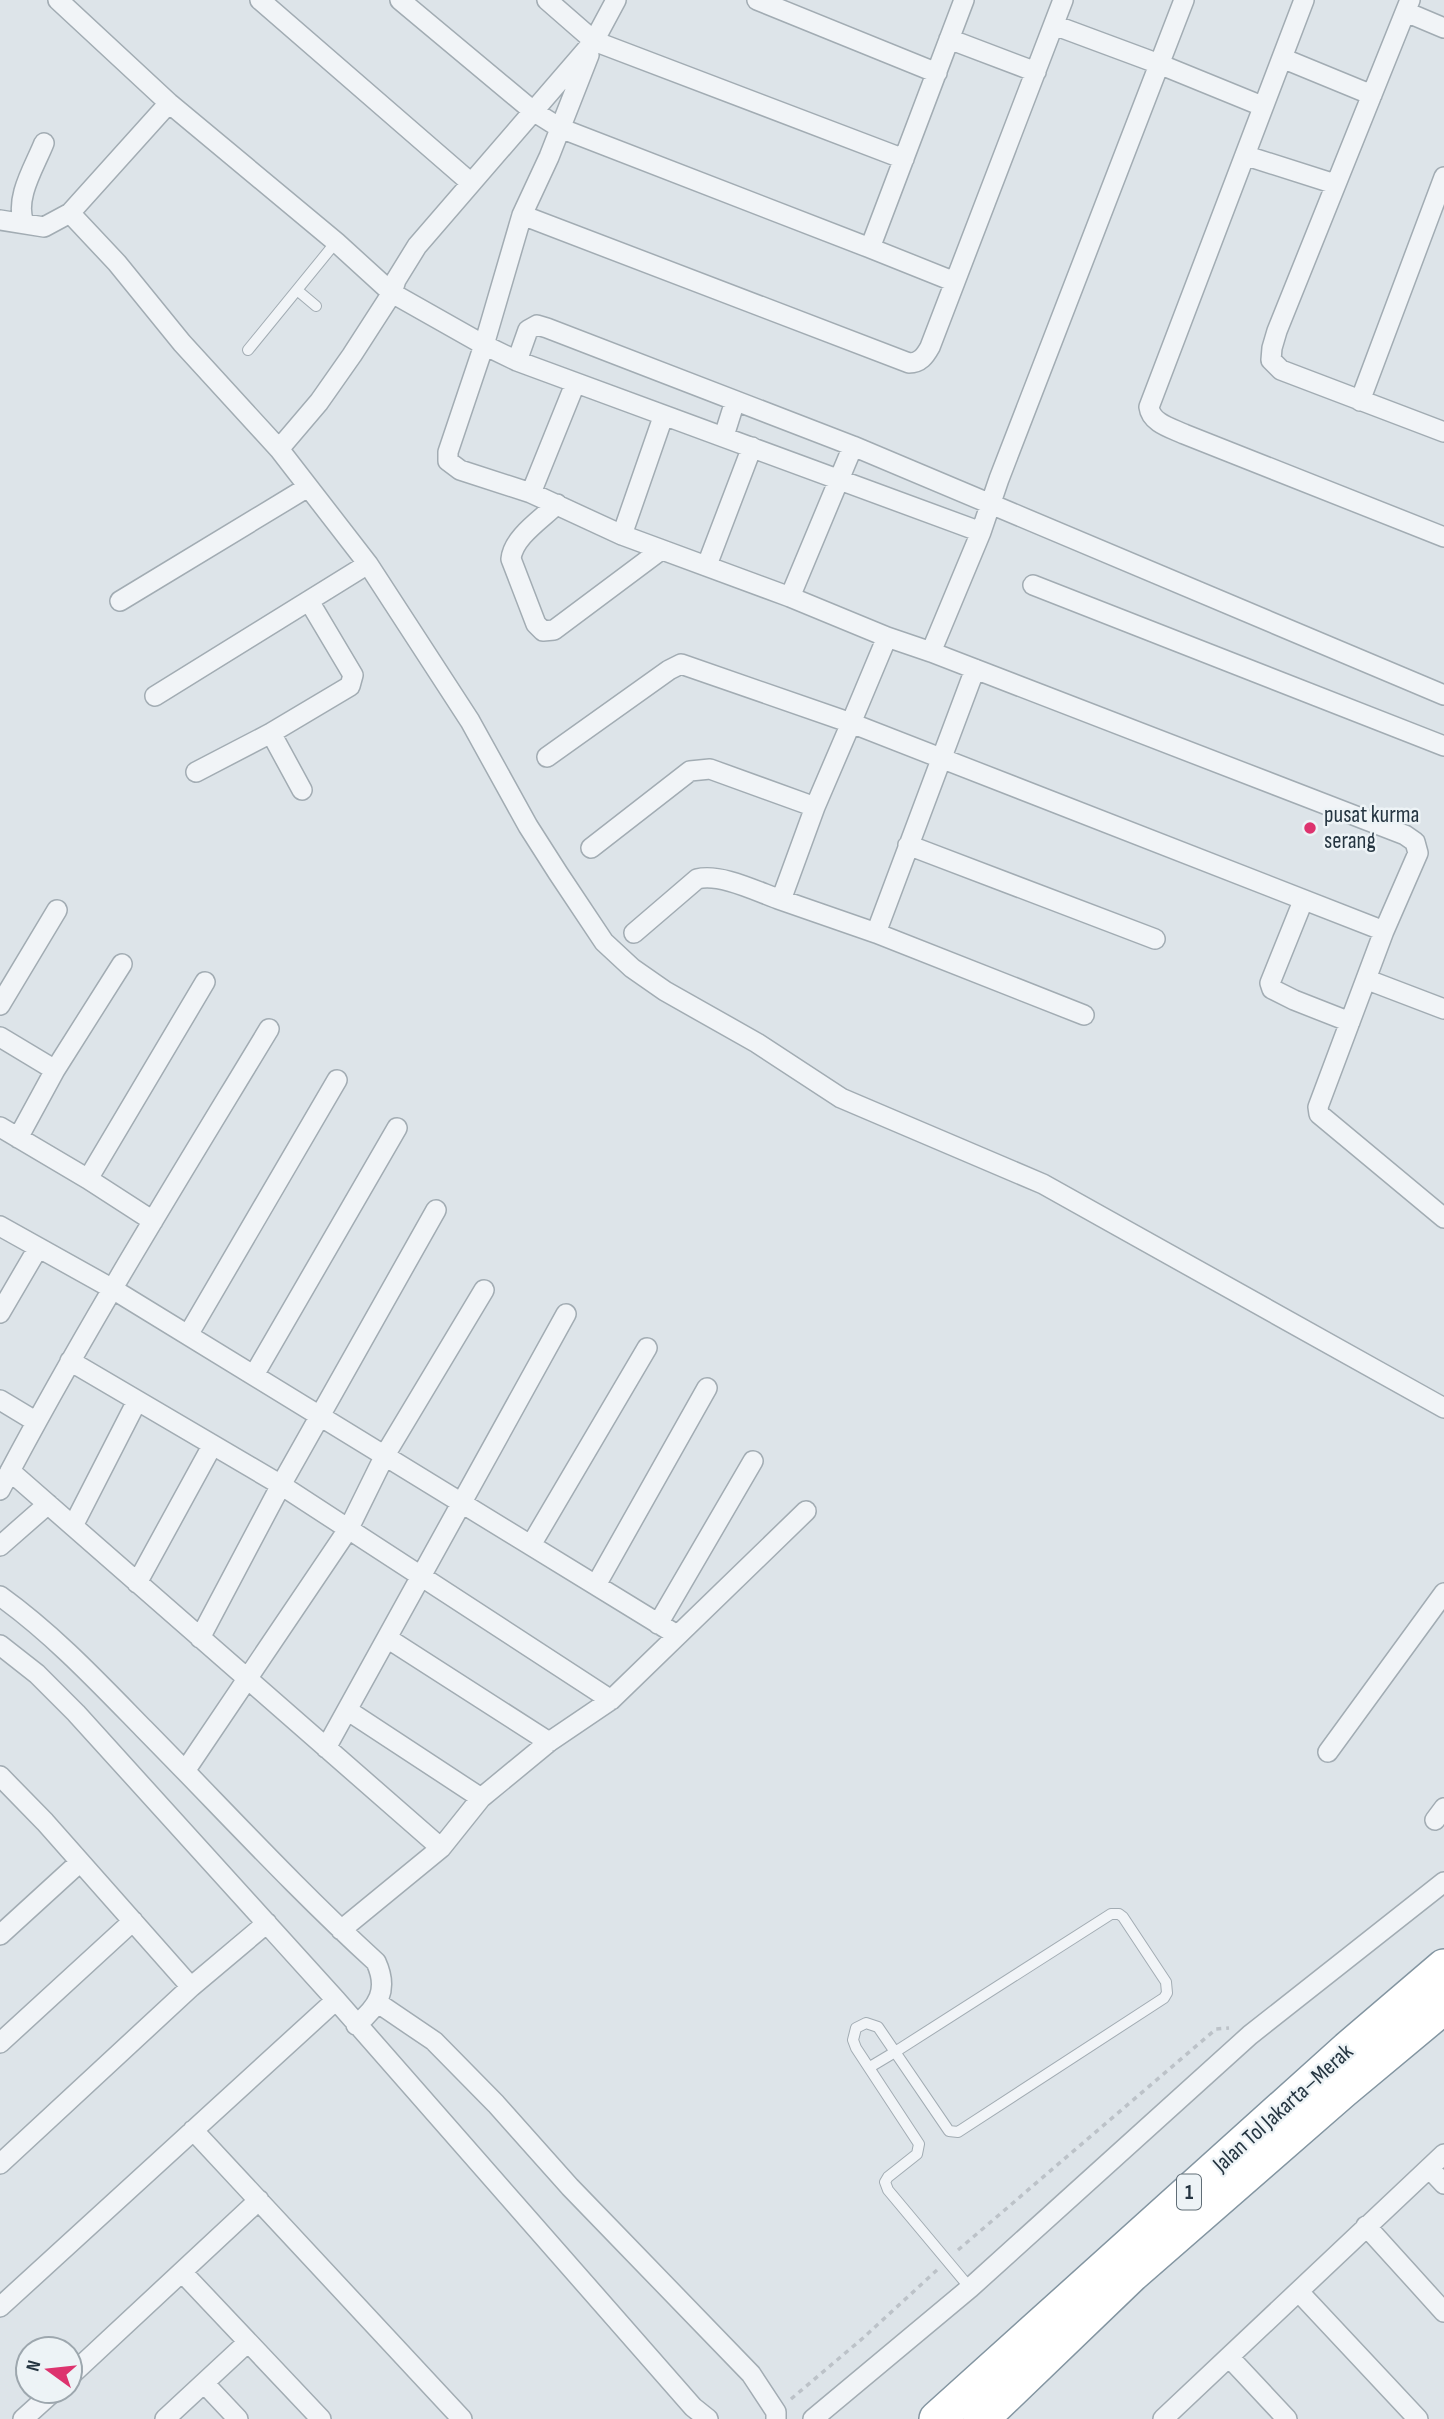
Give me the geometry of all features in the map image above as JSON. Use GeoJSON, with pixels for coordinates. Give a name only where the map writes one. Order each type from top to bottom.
{"type":"FeatureCollection","features":[{"type":"Feature","properties":{"kind":"highway","name":"Jalan Tol Jakarta–Merak"},"geometry":{"type":"LineString","coordinates":[[937,2419],[1327,2068],[1444,1967]]}},
{"type":"Feature","properties":{"kind":"highway","name":"Jalan Tol Jakarta–Merak"},"geometry":{"type":"LineString","coordinates":[[981,2419],[1143,2265],[1444,2006]]}},
{"type":"Feature","properties":{"kind":"street"},"geometry":{"type":"LineString","coordinates":[[58,0],[169,103],[336,242],[392,293],[517,361],[981,532]]}},
{"type":"Feature","properties":{"kind":"street"},"geometry":{"type":"LineString","coordinates":[[260,0],[471,183]]}},
{"type":"Feature","properties":{"kind":"street"},"geometry":{"type":"LineString","coordinates":[[400,0],[533,111],[561,128],[955,282]]}},
{"type":"Feature","properties":{"kind":"street"},"geometry":{"type":"LineString","coordinates":[[547,0],[594,41],[904,159]]}},
{"type":"Feature","properties":{"kind":"street"},"geometry":{"type":"LineString","coordinates":[[616,0],[594,41],[561,128],[522,215],[484,345],[448,452],[448,461],[460,470],[531,493],[622,535],[707,565],[887,637],[1405,835],[1415,842],[1418,853],[1384,931],[1320,1101],[1319,1114],[1444,1218]]}},
{"type":"Feature","properties":{"kind":"street"},"geometry":{"type":"LineString","coordinates":[[757,0],[937,73]]}},
{"type":"Feature","properties":{"kind":"street"},"geometry":{"type":"LineString","coordinates":[[870,248],[964,0]]}},
{"type":"Feature","properties":{"kind":"street"},"geometry":{"type":"LineString","coordinates":[[522,215],[909,363],[915,363],[926,354],[1063,0]]}},
{"type":"Feature","properties":{"kind":"street"},"geometry":{"type":"LineString","coordinates":[[931,652],[981,532],[1184,0]]}},
{"type":"Feature","properties":{"kind":"street"},"geometry":{"type":"LineString","coordinates":[[1304,0],[1262,106],[1247,156],[1149,407],[1150,415],[1184,434],[1444,537]]}},
{"type":"Feature","properties":{"kind":"street"},"geometry":{"type":"LineString","coordinates":[[1444,28],[1408,6],[1278,331],[1271,360],[1281,370],[1444,432]]}},
{"type":"Feature","properties":{"kind":"street"},"geometry":{"type":"LineString","coordinates":[[1054,25],[1262,106]]}},
{"type":"Feature","properties":{"kind":"street"},"geometry":{"type":"LineString","coordinates":[[949,39],[1036,72]]}},
{"type":"Feature","properties":{"kind":"street"},"geometry":{"type":"LineString","coordinates":[[279,449],[319,402],[352,355],[392,293],[396,280],[417,246],[594,41]]}},
{"type":"Feature","properties":{"kind":"street"},"geometry":{"type":"LineString","coordinates":[[1282,58],[1372,95]]}},
{"type":"Feature","properties":{"kind":"street"},"geometry":{"type":"LineString","coordinates":[[0,220],[44,227],[70,213],[169,103]]}},
{"type":"Feature","properties":{"kind":"street"},"geometry":{"type":"LineString","coordinates":[[23,223],[20,215],[21,203],[44,143]]}},
{"type":"Feature","properties":{"kind":"street"},"geometry":{"type":"LineString","coordinates":[[1247,156],[1335,184]]}},
{"type":"Feature","properties":{"kind":"street"},"geometry":{"type":"LineString","coordinates":[[1360,401],[1444,177]]}},
{"type":"Feature","properties":{"kind":"street"},"geometry":{"type":"LineString","coordinates":[[70,213],[117,263],[182,343],[279,449],[368,564],[470,721],[528,826],[558,873],[604,942],[632,968],[665,991],[757,1043],[841,1098],[1043,1184],[1442,1402]]}},
{"type":"Feature","properties":{"kind":"street"},"geometry":{"type":"LineString","coordinates":[[517,361],[528,330],[537,325],[853,446],[1444,695]]}},
{"type":"Feature","properties":{"kind":"street"},"geometry":{"type":"LineString","coordinates":[[531,493],[575,384]]}},
{"type":"Feature","properties":{"kind":"street"},"geometry":{"type":"LineString","coordinates":[[724,436],[735,401]]}},
{"type":"Feature","properties":{"kind":"street"},"geometry":{"type":"LineString","coordinates":[[622,535],[663,416]]}},
{"type":"Feature","properties":{"kind":"street"},"geometry":{"type":"LineString","coordinates":[[790,597],[853,446]]}},
{"type":"Feature","properties":{"kind":"street"},"geometry":{"type":"LineString","coordinates":[[707,565],[752,447]]}},
{"type":"Feature","properties":{"kind":"street"},"geometry":{"type":"LineString","coordinates":[[120,601],[308,487]]}},
{"type":"Feature","properties":{"kind":"street"},"geometry":{"type":"LineString","coordinates":[[557,504],[518,542],[512,551],[511,559],[536,624],[543,631],[554,630],[661,550]]}},
{"type":"Feature","properties":{"kind":"street"},"geometry":{"type":"LineString","coordinates":[[155,696],[368,564]]}},
{"type":"Feature","properties":{"kind":"street"},"geometry":{"type":"LineString","coordinates":[[1033,585],[1444,746]]}},
{"type":"Feature","properties":{"kind":"street"},"geometry":{"type":"LineString","coordinates":[[196,772],[271,733],[346,690],[352,683],[353,675],[309,601]]}},
{"type":"Feature","properties":{"kind":"street"},"geometry":{"type":"LineString","coordinates":[[781,900],[815,807],[887,637]]}},
{"type":"Feature","properties":{"kind":"street"},"geometry":{"type":"LineString","coordinates":[[547,757],[668,670],[681,664],[851,723],[1384,931]]}},
{"type":"Feature","properties":{"kind":"street"},"geometry":{"type":"LineString","coordinates":[[876,933],[975,669]]}},
{"type":"Feature","properties":{"kind":"street"},"geometry":{"type":"LineString","coordinates":[[271,733],[302,790]]}},
{"type":"Feature","properties":{"kind":"street"},"geometry":{"type":"LineString","coordinates":[[592,848],[690,771],[701,768],[815,807]]}},
{"type":"Feature","properties":{"kind":"street"},"geometry":{"type":"LineString","coordinates":[[908,845],[1155,939]]}},
{"type":"Feature","properties":{"kind":"street"},"geometry":{"type":"LineString","coordinates":[[634,933],[697,879],[717,878],[876,933],[1084,1015]]}},
{"type":"Feature","properties":{"kind":"street"},"geometry":{"type":"LineString","coordinates":[[1303,901],[1270,983],[1272,989],[1350,1022]]}},
{"type":"Feature","properties":{"kind":"street"},"geometry":{"type":"LineString","coordinates":[[0,1005],[57,910]]}},
{"type":"Feature","properties":{"kind":"street"},"geometry":{"type":"LineString","coordinates":[[18,1138],[55,1070],[122,964]]}},
{"type":"Feature","properties":{"kind":"street"},"geometry":{"type":"LineString","coordinates":[[1367,980],[1444,1009]]}},
{"type":"Feature","properties":{"kind":"street"},"geometry":{"type":"LineString","coordinates":[[88,1179],[205,982]]}},
{"type":"Feature","properties":{"kind":"street"},"geometry":{"type":"LineString","coordinates":[[0,1489],[35,1421],[111,1288],[269,1029]]}},
{"type":"Feature","properties":{"kind":"street"},"geometry":{"type":"LineString","coordinates":[[0,1037],[55,1070]]}},
{"type":"Feature","properties":{"kind":"street"},"geometry":{"type":"LineString","coordinates":[[188,1335],[337,1080]]}},
{"type":"Feature","properties":{"kind":"street"},"geometry":{"type":"LineString","coordinates":[[0,1127],[153,1221]]}},
{"type":"Feature","properties":{"kind":"street"},"geometry":{"type":"LineString","coordinates":[[254,1375],[397,1128]]}},
{"type":"Feature","properties":{"kind":"street"},"geometry":{"type":"LineString","coordinates":[[200,1638],[320,1415],[436,1210]]}},
{"type":"Feature","properties":{"kind":"street"},"geometry":{"type":"LineString","coordinates":[[0,1226],[111,1288],[677,1635]]}},
{"type":"Feature","properties":{"kind":"street"},"geometry":{"type":"LineString","coordinates":[[0,1313],[38,1248]]}},
{"type":"Feature","properties":{"kind":"street"},"geometry":{"type":"LineString","coordinates":[[185,1770],[349,1528],[386,1455],[484,1290]]}},
{"type":"Feature","properties":{"kind":"street"},"geometry":{"type":"LineString","coordinates":[[326,1748],[566,1314]]}},
{"type":"Feature","properties":{"kind":"street"},"geometry":{"type":"LineString","coordinates":[[531,1545],[647,1349]]}},
{"type":"Feature","properties":{"kind":"street"},"geometry":{"type":"LineString","coordinates":[[70,1360],[282,1485],[611,1700]]}},
{"type":"Feature","properties":{"kind":"street"},"geometry":{"type":"LineString","coordinates":[[596,1586],[707,1388]]}},
{"type":"Feature","properties":{"kind":"street"},"geometry":{"type":"LineString","coordinates":[[0,1400],[35,1421]]}},
{"type":"Feature","properties":{"kind":"street"},"geometry":{"type":"LineString","coordinates":[[73,1526],[137,1401]]}},
{"type":"Feature","properties":{"kind":"street"},"geometry":{"type":"LineString","coordinates":[[138,1583],[212,1446]]}},
{"type":"Feature","properties":{"kind":"street"},"geometry":{"type":"LineString","coordinates":[[658,1624],[753,1461]]}},
{"type":"Feature","properties":{"kind":"street"},"geometry":{"type":"LineString","coordinates":[[10,1471],[441,1847]]}},
{"type":"Feature","properties":{"kind":"street"},"geometry":{"type":"LineString","coordinates":[[0,1546],[48,1504]]}},
{"type":"Feature","properties":{"kind":"street"},"geometry":{"type":"LineString","coordinates":[[341,1930],[441,1847],[481,1798],[549,1742],[611,1700],[806,1511]]}},
{"type":"Feature","properties":{"kind":"street"},"geometry":{"type":"LineString","coordinates":[[1328,1752],[1444,1593]]}},
{"type":"Feature","properties":{"kind":"street"},"geometry":{"type":"LineString","coordinates":[[0,1596],[57,1642],[185,1770],[260,1850],[376,1962],[381,1990],[372,2012],[356,2025]]}},
{"type":"Feature","properties":{"kind":"street"},"geometry":{"type":"LineString","coordinates":[[387,1638],[549,1742]]}},
{"type":"Feature","properties":{"kind":"street"},"geometry":{"type":"LineString","coordinates":[[0,1645],[37,1674],[76,1713],[336,2000],[684,2397],[708,2419]]}},
{"type":"Feature","properties":{"kind":"street"},"geometry":{"type":"LineString","coordinates":[[347,1710],[481,1798]]}},
{"type":"Feature","properties":{"kind":"street"},"geometry":{"type":"LineString","coordinates":[[0,1776],[191,1987]]}},
{"type":"Feature","properties":{"kind":"street"},"geometry":{"type":"LineString","coordinates":[[4,1922],[80,1862]]}},
{"type":"Feature","properties":{"kind":"street"},"geometry":{"type":"LineString","coordinates":[[813,2419],[970,2288],[1250,2035],[1444,1881]]}},
{"type":"Feature","properties":{"kind":"street"},"geometry":{"type":"LineString","coordinates":[[0,2043],[133,1921]]}},
{"type":"Feature","properties":{"kind":"street"},"geometry":{"type":"LineString","coordinates":[[0,2164],[191,1987],[267,1923]]}},
{"type":"Feature","properties":{"kind":"street"},"geometry":{"type":"LineString","coordinates":[[381,1990],[496,2104],[570,2187],[751,2374],[776,2415]]}},
{"type":"Feature","properties":{"kind":"street"},"geometry":{"type":"LineString","coordinates":[[0,2307],[336,2000]]}},
{"type":"Feature","properties":{"kind":"street"},"geometry":{"type":"LineString","coordinates":[[193,2130],[455,2416]]}},
{"type":"Feature","properties":{"kind":"street"},"geometry":{"type":"LineString","coordinates":[[1163,2419],[1444,2154]]}},
{"type":"Feature","properties":{"kind":"street"},"geometry":{"type":"LineString","coordinates":[[1429,2168],[1444,2184]]}},
{"type":"Feature","properties":{"kind":"street"},"geometry":{"type":"LineString","coordinates":[[84,2363],[259,2200]]}},
{"type":"Feature","properties":{"kind":"street"},"geometry":{"type":"LineString","coordinates":[[1366,2226],[1444,2312]]}},
{"type":"Feature","properties":{"kind":"street"},"geometry":{"type":"LineString","coordinates":[[182,2272],[248,2342],[309,2415]]}},
{"type":"Feature","properties":{"kind":"street"},"geometry":{"type":"LineString","coordinates":[[1299,2292],[1418,2419]]}},
{"type":"Feature","properties":{"kind":"street"},"geometry":{"type":"LineString","coordinates":[[165,2419],[248,2342]]}},
{"type":"Feature","properties":{"kind":"street"},"geometry":{"type":"LineString","coordinates":[[1229,2357],[1287,2419]]}},
{"type":"Feature","properties":{"kind":"street"},"geometry":{"type":"LineString","coordinates":[[204,2383],[238,2419]]}},
{"type":"Feature","properties":{"kind":"street"},"geometry":{"type":"LineString","coordinates":[[23,2419],[38,2405]]}},
{"type":"Feature","properties":{"kind":"lane"},"geometry":{"type":"LineString","coordinates":[[248,350],[336,242]]}},
{"type":"Feature","properties":{"kind":"lane"},"geometry":{"type":"LineString","coordinates":[[297,290],[316,306]]}},
{"type":"Feature","properties":{"kind":"lane"},"geometry":{"type":"LineString","coordinates":[[870,2067],[895,2052],[1115,1913],[1123,1917],[1167,1987],[1164,1998],[958,2133],[949,2131],[895,2052],[876,2025],[866,2023],[854,2033],[854,2044],[919,2144],[918,2154],[888,2177],[886,2182],[891,2194],[970,2288]]}},
{"type":"Feature","properties":{"kind":"path"},"geometry":{"type":"LineString","coordinates":[[776,2415],[946,2261],[1216,2029],[1232,2028],[1250,2035]]}},
{"type":"Feature","properties":{"kind":"place","name":"pusat kurma serang"},"geometry":{"type":"Point","coordinates":[1310,828]}}]}
